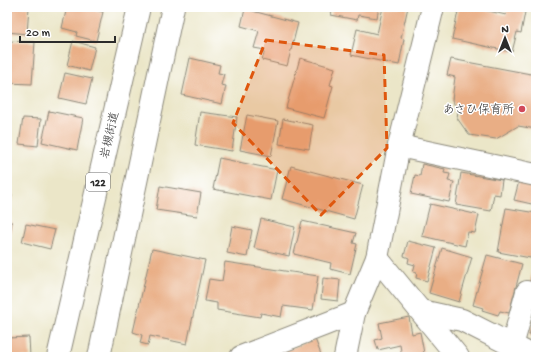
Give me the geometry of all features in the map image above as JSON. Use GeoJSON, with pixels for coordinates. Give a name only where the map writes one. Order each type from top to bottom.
{"type":"FeatureCollection","features":[{"type":"Feature","properties":{"kind":"main road","name":"岩槻街道"},"geometry":{"type":"LineString","coordinates":[[58,357],[139,7]]}},
{"type":"Feature","properties":{"kind":"main road"},"geometry":{"type":"LineString","coordinates":[[99,357],[173,7]]}},
{"type":"Feature","properties":{"kind":"main road"},"geometry":{"type":"LineString","coordinates":[[345,357],[354,314],[377,258],[399,146],[433,7]]}},
{"type":"Feature","properties":{"kind":"main road"},"geometry":{"type":"LineString","coordinates":[[399,146],[536,175]]}},
{"type":"Feature","properties":{"kind":"main road"},"geometry":{"type":"LineString","coordinates":[[377,258],[458,357]]}},
{"type":"Feature","properties":{"kind":"main road"},"geometry":{"type":"LineString","coordinates":[[512,346],[527,292]]}},
{"type":"Feature","properties":{"kind":"main road"},"geometry":{"type":"LineString","coordinates":[[421,311],[462,320],[535,357]]}},
{"type":"Feature","properties":{"kind":"main road"},"geometry":{"type":"LineString","coordinates":[[242,357],[354,314]]}},
{"type":"Feature","properties":{"kind":"highlighted area"},"geometry":{"type":"Polygon","coordinates":[[[266,40],[384,55],[387,148],[321,215],[233,123],[266,40]]]}},
{"type":"Feature","properties":{"kind":"building"},"geometry":{"type":"Polygon","coordinates":[[[7,7],[29,7],[27,34],[7,32],[7,7]]]}},
{"type":"Feature","properties":{"kind":"building"},"geometry":{"type":"Polygon","coordinates":[[[67,7],[83,7],[103,12],[96,41],[76,36],[77,32],[62,28],[67,7]]]}},
{"type":"Feature","properties":{"kind":"building"},"geometry":{"type":"Polygon","coordinates":[[[317,7],[379,7],[377,18],[358,15],[357,20],[331,15],[332,11],[316,9],[317,7]]]}},
{"type":"Feature","properties":{"kind":"building"},"geometry":{"type":"Polygon","coordinates":[[[383,7],[408,7],[401,38],[404,39],[399,65],[351,55],[357,29],[377,34],[383,7]]]}},
{"type":"Feature","properties":{"kind":"building"},"geometry":{"type":"Polygon","coordinates":[[[459,7],[471,7],[506,15],[508,7],[526,7],[521,33],[517,32],[512,52],[452,39],[459,7]]]}},
{"type":"Feature","properties":{"kind":"building"},"geometry":{"type":"Polygon","coordinates":[[[245,9],[298,23],[287,66],[262,60],[265,50],[254,48],[259,31],[241,26],[245,9]]]}},
{"type":"Feature","properties":{"kind":"building"},"geometry":{"type":"Polygon","coordinates":[[[7,41],[35,42],[32,84],[7,83],[7,41]]]}},
{"type":"Feature","properties":{"kind":"building"},"geometry":{"type":"Polygon","coordinates":[[[73,41],[95,47],[89,71],[67,65],[73,41]]]}},
{"type":"Feature","properties":{"kind":"building"},"geometry":{"type":"Polygon","coordinates":[[[190,58],[220,65],[218,73],[224,74],[221,85],[226,86],[222,104],[182,95],[190,58]]]}},
{"type":"Feature","properties":{"kind":"building"},"geometry":{"type":"Polygon","coordinates":[[[300,58],[335,68],[330,85],[333,86],[324,118],[286,108],[300,58]]]}},
{"type":"Feature","properties":{"kind":"building"},"geometry":{"type":"Polygon","coordinates":[[[451,59],[536,75],[536,129],[518,126],[496,139],[469,135],[457,118],[458,111],[452,100],[455,77],[447,75],[451,59]]]}},
{"type":"Feature","properties":{"kind":"building"},"geometry":{"type":"Polygon","coordinates":[[[65,73],[92,79],[86,104],[59,98],[65,73]]]}},
{"type":"Feature","properties":{"kind":"building"},"geometry":{"type":"Polygon","coordinates":[[[49,111],[83,118],[77,150],[42,142],[49,111]]]}},
{"type":"Feature","properties":{"kind":"building"},"geometry":{"type":"Polygon","coordinates":[[[200,112],[237,117],[232,151],[195,145],[200,112]]]}},
{"type":"Feature","properties":{"kind":"building"},"geometry":{"type":"Polygon","coordinates":[[[247,115],[278,121],[271,156],[240,150],[247,115]]]}},
{"type":"Feature","properties":{"kind":"building"},"geometry":{"type":"Polygon","coordinates":[[[23,118],[41,119],[38,146],[19,144],[23,118]]]}},
{"type":"Feature","properties":{"kind":"building"},"geometry":{"type":"Polygon","coordinates":[[[283,119],[313,125],[309,149],[279,144],[283,119]]]}},
{"type":"Feature","properties":{"kind":"building"},"geometry":{"type":"Polygon","coordinates":[[[219,158],[277,170],[271,200],[213,189],[219,158]]]}},
{"type":"Feature","properties":{"kind":"building"},"geometry":{"type":"Polygon","coordinates":[[[422,164],[445,169],[444,173],[450,174],[448,181],[454,182],[449,202],[411,194],[415,175],[420,176],[422,164]]]}},
{"type":"Feature","properties":{"kind":"building"},"geometry":{"type":"Polygon","coordinates":[[[291,166],[363,185],[354,219],[282,199],[291,166]]]}},
{"type":"Feature","properties":{"kind":"building"},"geometry":{"type":"Polygon","coordinates":[[[461,173],[502,180],[500,195],[494,194],[491,211],[456,205],[461,173]]]}},
{"type":"Feature","properties":{"kind":"building"},"geometry":{"type":"Polygon","coordinates":[[[519,181],[536,185],[536,205],[514,200],[519,181]]]}},
{"type":"Feature","properties":{"kind":"building"},"geometry":{"type":"Polygon","coordinates":[[[160,186],[201,193],[197,216],[156,210],[160,186]]]}},
{"type":"Feature","properties":{"kind":"building"},"geometry":{"type":"Polygon","coordinates":[[[7,195],[12,195],[10,208],[7,207],[7,195]]]}},
{"type":"Feature","properties":{"kind":"building"},"geometry":{"type":"Polygon","coordinates":[[[430,204],[479,215],[475,233],[468,232],[465,246],[422,236],[430,204]]]}},
{"type":"Feature","properties":{"kind":"building"},"geometry":{"type":"Polygon","coordinates":[[[506,208],[536,213],[536,259],[498,252],[506,208]]]}},
{"type":"Feature","properties":{"kind":"building"},"geometry":{"type":"Polygon","coordinates":[[[261,219],[295,227],[289,256],[254,248],[261,219]]]}},
{"type":"Feature","properties":{"kind":"building"},"geometry":{"type":"Polygon","coordinates":[[[302,221],[356,233],[353,243],[357,244],[350,274],[330,269],[331,263],[294,254],[302,221]]]}},
{"type":"Feature","properties":{"kind":"building"},"geometry":{"type":"Polygon","coordinates":[[[7,222],[12,222],[8,247],[7,246],[7,222]]]}},
{"type":"Feature","properties":{"kind":"building"},"geometry":{"type":"Polygon","coordinates":[[[26,224],[55,230],[50,249],[22,242],[26,224]]]}},
{"type":"Feature","properties":{"kind":"building"},"geometry":{"type":"Polygon","coordinates":[[[232,226],[252,230],[247,257],[227,253],[232,226]]]}},
{"type":"Feature","properties":{"kind":"building"},"geometry":{"type":"Polygon","coordinates":[[[408,241],[436,248],[427,281],[416,278],[417,273],[413,272],[415,265],[408,263],[409,258],[404,256],[408,241]]]}},
{"type":"Feature","properties":{"kind":"building"},"geometry":{"type":"Polygon","coordinates":[[[442,248],[472,257],[459,302],[429,293],[442,248]]]}},
{"type":"Feature","properties":{"kind":"building"},"geometry":{"type":"Polygon","coordinates":[[[152,249],[205,260],[187,344],[150,336],[148,345],[140,343],[142,335],[133,332],[152,249]]]}},
{"type":"Feature","properties":{"kind":"building"},"geometry":{"type":"Polygon","coordinates":[[[487,255],[522,264],[509,313],[500,311],[498,315],[482,310],[483,308],[473,305],[487,255]]]}},
{"type":"Feature","properties":{"kind":"building"},"geometry":{"type":"Polygon","coordinates":[[[225,262],[318,276],[313,310],[283,306],[281,317],[261,313],[260,317],[217,310],[217,303],[205,301],[209,279],[222,281],[225,262]]]}},
{"type":"Feature","properties":{"kind":"building"},"geometry":{"type":"Polygon","coordinates":[[[533,267],[536,268],[536,286],[530,284],[533,267]]]}},
{"type":"Feature","properties":{"kind":"building"},"geometry":{"type":"Polygon","coordinates":[[[323,278],[340,280],[338,301],[321,299],[323,278]]]}},
{"type":"Feature","properties":{"kind":"building"},"geometry":{"type":"Polygon","coordinates":[[[409,317],[412,334],[420,332],[424,353],[402,357],[400,345],[378,350],[375,340],[382,338],[379,323],[409,317]]]}},
{"type":"Feature","properties":{"kind":"building"},"geometry":{"type":"Polygon","coordinates":[[[534,320],[536,321],[536,337],[529,335],[534,320]]]}},
{"type":"Feature","properties":{"kind":"building"},"geometry":{"type":"Polygon","coordinates":[[[29,337],[30,357],[7,357],[7,338],[29,337]]]}},
{"type":"Feature","properties":{"kind":"building"},"geometry":{"type":"Polygon","coordinates":[[[315,339],[322,357],[269,357],[315,339]]]}},
{"type":"Feature","properties":{"kind":"place","name":"あさひ保育所"},"geometry":{"type":"Point","coordinates":[522,109]}}]}
